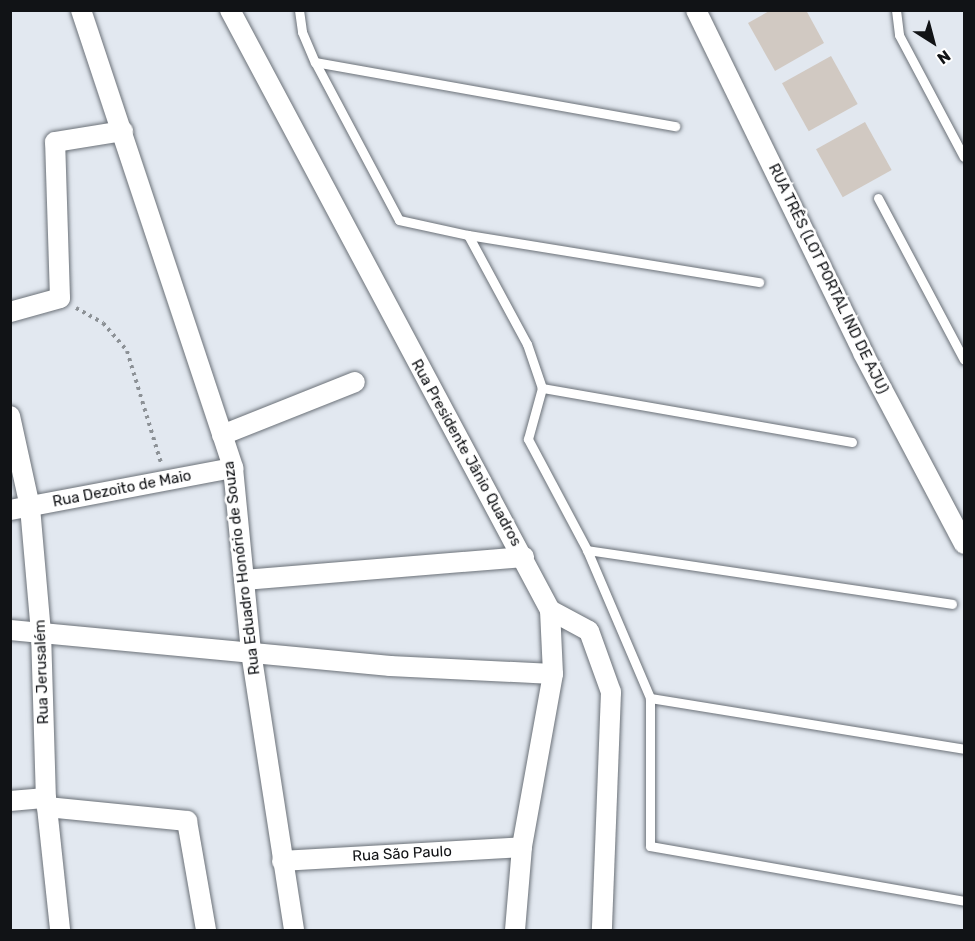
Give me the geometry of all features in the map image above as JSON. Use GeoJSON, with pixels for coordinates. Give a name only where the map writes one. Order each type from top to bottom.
{"type":"FeatureCollection","features":[{"type":"Feature","properties":{"kind":"street","name":"Rua Eduadro Honório de Souza"},"geometry":{"type":"LineString","coordinates":[[81,10],[233,468],[251,652],[294,930]]}},
{"type":"Feature","properties":{"kind":"street","name":"Rua Presidente Jânio Quadros"},"geometry":{"type":"LineString","coordinates":[[230,10],[430,391],[524,557],[550,610],[553,674],[522,847],[515,930]]}},
{"type":"Feature","properties":{"kind":"street","name":"RUA TRÊS (LOT PORTAL IND DE AJU)"},"geometry":{"type":"LineString","coordinates":[[696,10],[863,353],[964,544]]}},
{"type":"Feature","properties":{"kind":"street"},"geometry":{"type":"LineString","coordinates":[[10,312],[60,298],[53,146],[63,139],[123,131]]}},
{"type":"Feature","properties":{"kind":"street"},"geometry":{"type":"LineString","coordinates":[[222,435],[355,382]]}},
{"type":"Feature","properties":{"kind":"street","name":"Rua Jerusalém"},"geometry":{"type":"LineString","coordinates":[[10,416],[20,508],[41,632],[47,802],[60,930]]}},
{"type":"Feature","properties":{"kind":"street","name":"Rua Dezoito de Maio"},"geometry":{"type":"LineString","coordinates":[[20,508],[233,468]]}},
{"type":"Feature","properties":{"kind":"street"},"geometry":{"type":"LineString","coordinates":[[244,580],[524,557]]}},
{"type":"Feature","properties":{"kind":"street"},"geometry":{"type":"LineString","coordinates":[[550,610],[589,631],[609,684],[611,757],[602,930]]}},
{"type":"Feature","properties":{"kind":"street"},"geometry":{"type":"LineString","coordinates":[[10,630],[390,666],[553,674]]}},
{"type":"Feature","properties":{"kind":"street"},"geometry":{"type":"LineString","coordinates":[[10,801],[47,802],[187,822],[206,930]]}},
{"type":"Feature","properties":{"kind":"street","name":"Rua São Paulo"},"geometry":{"type":"LineString","coordinates":[[282,861],[522,847]]}},
{"type":"Feature","properties":{"kind":"lane"},"geometry":{"type":"LineString","coordinates":[[299,10],[302,32],[315,62],[399,220],[468,235],[759,282]]}},
{"type":"Feature","properties":{"kind":"lane"},"geometry":{"type":"LineString","coordinates":[[896,10],[899,35],[964,157]]}},
{"type":"Feature","properties":{"kind":"lane"},"geometry":{"type":"LineString","coordinates":[[315,62],[675,126]]}},
{"type":"Feature","properties":{"kind":"lane"},"geometry":{"type":"LineString","coordinates":[[878,198],[964,360]]}},
{"type":"Feature","properties":{"kind":"lane"},"geometry":{"type":"LineString","coordinates":[[468,235],[527,345],[542,388],[528,439],[587,550],[650,698],[650,846],[964,901]]}},
{"type":"Feature","properties":{"kind":"lane"},"geometry":{"type":"LineString","coordinates":[[542,388],[852,442]]}},
{"type":"Feature","properties":{"kind":"lane"},"geometry":{"type":"LineString","coordinates":[[587,550],[952,604]]}},
{"type":"Feature","properties":{"kind":"lane"},"geometry":{"type":"LineString","coordinates":[[650,698],[964,749]]}},
{"type":"Feature","properties":{"kind":"path"},"geometry":{"type":"LineString","coordinates":[[60,298],[103,323],[127,351],[166,479]]}},
{"type":"Feature","properties":{"kind":"building"},"geometry":{"type":"Polygon","coordinates":[[[771,10],[806,10],[824,43],[775,71],[748,23],[771,10]]]}},
{"type":"Feature","properties":{"kind":"building"},"geometry":{"type":"Polygon","coordinates":[[[831,56],[858,104],[809,131],[782,83],[831,56]]]}},
{"type":"Feature","properties":{"kind":"building"},"geometry":{"type":"Polygon","coordinates":[[[865,122],[892,170],[843,197],[816,149],[865,122]]]}}]}
